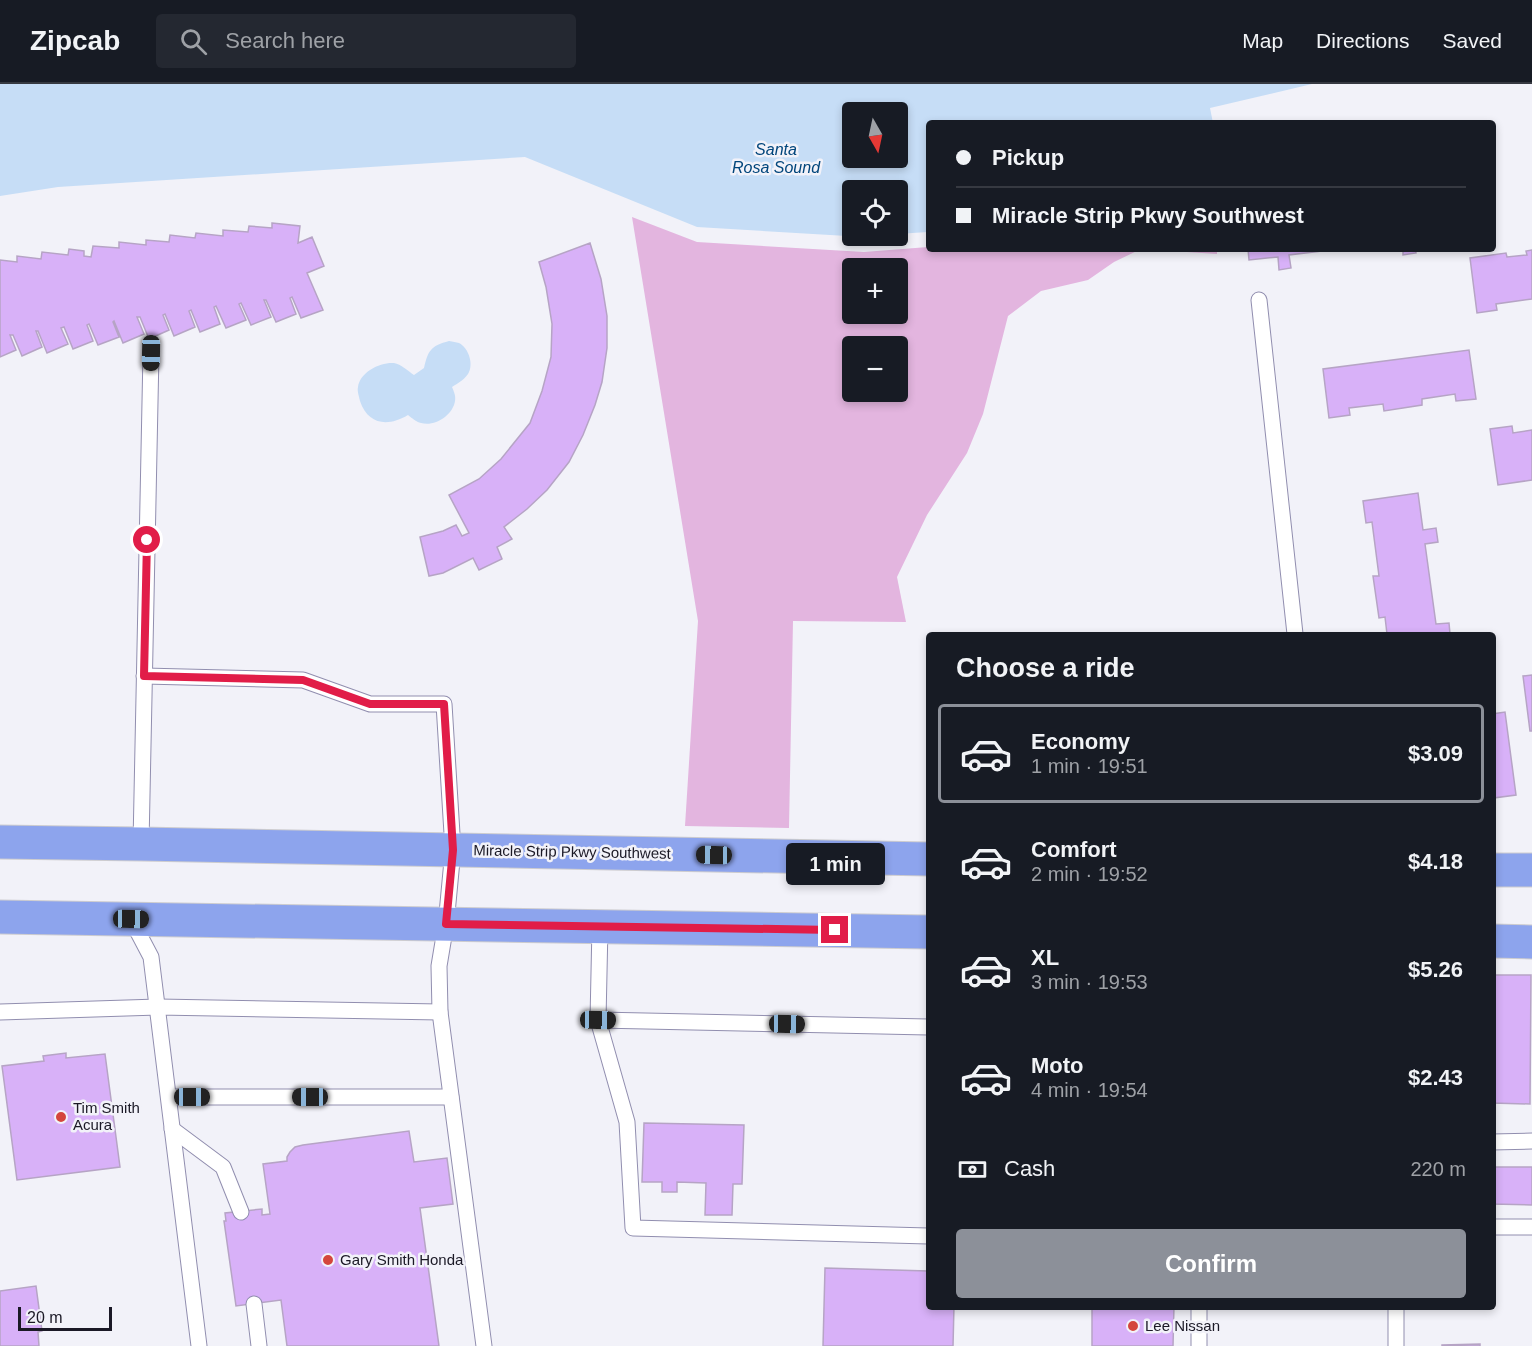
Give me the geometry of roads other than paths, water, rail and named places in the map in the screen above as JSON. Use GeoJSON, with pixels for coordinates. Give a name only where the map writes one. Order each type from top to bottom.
{"type":"FeatureCollection","features":[{"type":"Feature","properties":{"kind":"highway","name":"Miracle Strip Pkwy Southwest"},"geometry":{"type":"LineString","coordinates":[[0,842],[926,859]]}},
{"type":"Feature","properties":{"kind":"highway"},"geometry":{"type":"LineString","coordinates":[[1496,870],[1532,870]]}},
{"type":"Feature","properties":{"kind":"highway"},"geometry":{"type":"LineString","coordinates":[[0,916],[926,932]]}},
{"type":"Feature","properties":{"kind":"highway"},"geometry":{"type":"LineString","coordinates":[[1496,941],[1532,942]]}},
{"type":"Feature","properties":{"kind":"lane"},"geometry":{"type":"LineString","coordinates":[[1259,300],[1295,632]]}},
{"type":"Feature","properties":{"kind":"lane"},"geometry":{"type":"LineString","coordinates":[[141,844],[151,353]]}},
{"type":"Feature","properties":{"kind":"lane"},"geometry":{"type":"LineString","coordinates":[[144,676],[303,680],[370,704],[444,704],[453,850],[446,924],[439,966],[440,1012],[484,1346]]}},
{"type":"Feature","properties":{"kind":"lane"},"geometry":{"type":"LineString","coordinates":[[131,919],[151,957],[199,1346]]}},
{"type":"Feature","properties":{"kind":"lane"},"geometry":{"type":"LineString","coordinates":[[600,926],[598,1020],[627,1122],[633,1228],[926,1236]]}},
{"type":"Feature","properties":{"kind":"lane"},"geometry":{"type":"LineString","coordinates":[[0,1012],[158,1007],[440,1012]]}},
{"type":"Feature","properties":{"kind":"lane"},"geometry":{"type":"LineString","coordinates":[[598,1020],[926,1027]]}},
{"type":"Feature","properties":{"kind":"lane"},"geometry":{"type":"LineString","coordinates":[[169,1097],[451,1097]]}},
{"type":"Feature","properties":{"kind":"lane"},"geometry":{"type":"LineString","coordinates":[[172,1129],[223,1167],[241,1212]]}},
{"type":"Feature","properties":{"kind":"lane"},"geometry":{"type":"LineString","coordinates":[[1496,1142],[1532,1141]]}},
{"type":"Feature","properties":{"kind":"lane"},"geometry":{"type":"LineString","coordinates":[[1496,1227],[1532,1227]]}},
{"type":"Feature","properties":{"kind":"lane"},"geometry":{"type":"LineString","coordinates":[[254,1304],[259,1346]]}},
{"type":"Feature","properties":{"kind":"lane"},"geometry":{"type":"LineString","coordinates":[[1199,1310],[1199,1346]]}},
{"type":"Feature","properties":{"kind":"lane"},"geometry":{"type":"LineString","coordinates":[[1396,1310],[1396,1346]]}},
{"type":"Feature","properties":{"kind":"water","name":"Santa Rosa Sound"},"geometry":{"type":"Polygon","coordinates":[[[0,84],[1312,84],[1210,108],[1212,120],[926,120],[926,232],[908,233],[908,180],[842,180],[842,236],[697,227],[525,157],[58,187],[0,196],[0,84]]]}},
{"type":"Feature","properties":{"kind":"water"},"geometry":{"type":"Polygon","coordinates":[[[449,341],[463,345],[470,357],[471,366],[466,376],[452,387],[455,401],[447,415],[426,424],[417,422],[408,415],[386,422],[373,419],[368,415],[360,401],[358,390],[362,377],[377,366],[389,363],[402,366],[414,375],[424,368],[431,350],[449,341]]]}},
{"type":"Feature","properties":{"kind":"place","name":"Tim Smith Acura"},"geometry":{"type":"Point","coordinates":[61,1117]}},
{"type":"Feature","properties":{"kind":"place","name":"Gary Smith Honda"},"geometry":{"type":"Point","coordinates":[328,1260]}},
{"type":"Feature","properties":{"kind":"place","name":"Lee Nissan"},"geometry":{"type":"Point","coordinates":[1133,1326]}}]}
